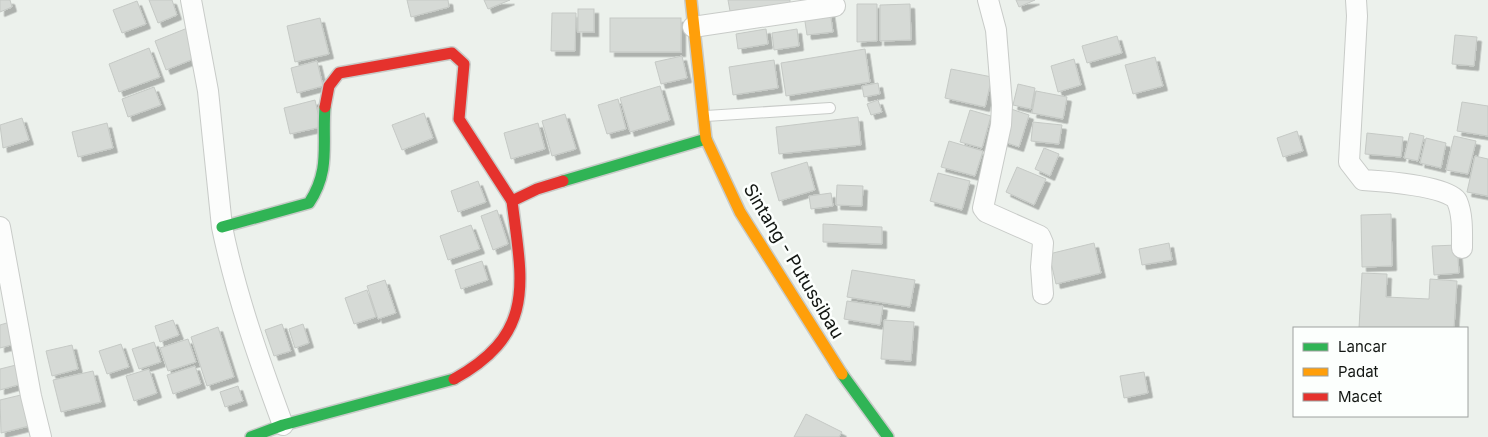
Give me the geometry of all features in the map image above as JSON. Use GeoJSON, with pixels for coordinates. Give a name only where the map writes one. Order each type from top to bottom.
{"type":"FeatureCollection","features":[{"type":"Feature","properties":{"kind":"main road","name":"Sintang - Putussibau"},"geometry":{"type":"LineString","coordinates":[[691,0],[702,116],[706,138],[740,212],[765,255],[845,379],[888,437]]}},
{"type":"Feature","properties":{"kind":"main road"},"geometry":{"type":"LineString","coordinates":[[222,227],[309,203],[318,194],[325,167],[326,99],[331,81],[339,73],[452,53],[464,64],[459,119],[512,201],[520,296],[517,313],[496,348],[476,368],[452,380],[283,425],[251,437]]}},
{"type":"Feature","properties":{"kind":"main road"},"geometry":{"type":"LineString","coordinates":[[512,201],[537,189],[706,138]]}},
{"type":"Feature","properties":{"kind":"street"},"geometry":{"type":"LineString","coordinates":[[191,0],[208,91],[222,227],[248,331],[283,425]]}},
{"type":"Feature","properties":{"kind":"street"},"geometry":{"type":"LineString","coordinates":[[988,0],[996,30],[1002,105],[1001,125],[982,208],[986,212],[1040,236],[1044,243],[1041,267],[1043,294]]}},
{"type":"Feature","properties":{"kind":"street"},"geometry":{"type":"LineString","coordinates":[[1356,0],[1357,16],[1348,162],[1363,180],[1387,181],[1448,193],[1457,200],[1462,222],[1462,248]]}},
{"type":"Feature","properties":{"kind":"street"},"geometry":{"type":"LineString","coordinates":[[693,27],[835,6]]}},
{"type":"Feature","properties":{"kind":"street"},"geometry":{"type":"LineString","coordinates":[[0,227],[31,396],[42,437]]}},
{"type":"Feature","properties":{"kind":"lane"},"geometry":{"type":"LineString","coordinates":[[702,116],[830,108]]}},
{"type":"Feature","properties":{"kind":"building"},"geometry":{"type":"Polygon","coordinates":[[[0,0],[10,0],[12,7],[0,12],[0,0]]]}},
{"type":"Feature","properties":{"kind":"building"},"geometry":{"type":"Polygon","coordinates":[[[149,0],[172,0],[177,15],[158,23],[149,0]]]}},
{"type":"Feature","properties":{"kind":"building"},"geometry":{"type":"Polygon","coordinates":[[[407,0],[448,0],[449,7],[411,17],[407,0]]]}},
{"type":"Feature","properties":{"kind":"building"},"geometry":{"type":"Polygon","coordinates":[[[484,0],[510,0],[488,9],[484,0]]]}},
{"type":"Feature","properties":{"kind":"building"},"geometry":{"type":"Polygon","coordinates":[[[728,0],[790,0],[790,3],[730,11],[728,0]]]}},
{"type":"Feature","properties":{"kind":"building"},"geometry":{"type":"Polygon","coordinates":[[[1016,0],[1035,0],[1019,7],[1016,0]]]}},
{"type":"Feature","properties":{"kind":"building"},"geometry":{"type":"Polygon","coordinates":[[[137,1],[146,24],[122,33],[113,10],[137,1]]]}},
{"type":"Feature","properties":{"kind":"building"},"geometry":{"type":"Polygon","coordinates":[[[857,4],[877,4],[877,41],[857,42],[857,4]]]}},
{"type":"Feature","properties":{"kind":"building"},"geometry":{"type":"Polygon","coordinates":[[[910,4],[911,40],[880,41],[880,5],[910,4]]]}},
{"type":"Feature","properties":{"kind":"building"},"geometry":{"type":"Polygon","coordinates":[[[578,9],[594,9],[594,32],[578,32],[578,9]]]}},
{"type":"Feature","properties":{"kind":"building"},"geometry":{"type":"Polygon","coordinates":[[[830,11],[833,32],[807,35],[804,15],[830,11]]]}},
{"type":"Feature","properties":{"kind":"building"},"geometry":{"type":"Polygon","coordinates":[[[552,13],[576,13],[575,51],[551,51],[552,13]]]}},
{"type":"Feature","properties":{"kind":"building"},"geometry":{"type":"Polygon","coordinates":[[[320,18],[329,54],[295,62],[287,26],[320,18]]]}},
{"type":"Feature","properties":{"kind":"building"},"geometry":{"type":"Polygon","coordinates":[[[610,18],[681,18],[681,52],[610,52],[610,18]]]}},
{"type":"Feature","properties":{"kind":"building"},"geometry":{"type":"Polygon","coordinates":[[[190,27],[201,56],[166,70],[155,41],[190,27]]]}},
{"type":"Feature","properties":{"kind":"building"},"geometry":{"type":"Polygon","coordinates":[[[766,29],[768,44],[738,49],[736,34],[766,29]]]}},
{"type":"Feature","properties":{"kind":"building"},"geometry":{"type":"Polygon","coordinates":[[[797,29],[799,46],[774,50],[772,33],[797,29]]]}},
{"type":"Feature","properties":{"kind":"building"},"geometry":{"type":"Polygon","coordinates":[[[1455,35],[1477,37],[1474,66],[1452,64],[1455,35]]]}},
{"type":"Feature","properties":{"kind":"building"},"geometry":{"type":"Polygon","coordinates":[[[1117,36],[1122,53],[1087,63],[1082,46],[1117,36]]]}},
{"type":"Feature","properties":{"kind":"building"},"geometry":{"type":"Polygon","coordinates":[[[149,48],[160,77],[119,92],[109,64],[149,48]]]}},
{"type":"Feature","properties":{"kind":"building"},"geometry":{"type":"Polygon","coordinates":[[[865,49],[870,82],[786,96],[781,63],[865,49]]]}},
{"type":"Feature","properties":{"kind":"building"},"geometry":{"type":"Polygon","coordinates":[[[682,56],[687,78],[661,84],[655,62],[682,56]]]}},
{"type":"Feature","properties":{"kind":"building"},"geometry":{"type":"Polygon","coordinates":[[[1155,57],[1163,86],[1133,94],[1125,65],[1155,57]]]}},
{"type":"Feature","properties":{"kind":"building"},"geometry":{"type":"Polygon","coordinates":[[[1074,59],[1081,85],[1058,92],[1051,66],[1074,59]]]}},
{"type":"Feature","properties":{"kind":"building"},"geometry":{"type":"Polygon","coordinates":[[[774,60],[778,88],[733,95],[729,67],[774,60]]]}},
{"type":"Feature","properties":{"kind":"building"},"geometry":{"type":"Polygon","coordinates":[[[317,61],[323,86],[297,93],[291,68],[317,61]]]}},
{"type":"Feature","properties":{"kind":"building"},"geometry":{"type":"Polygon","coordinates":[[[951,69],[992,77],[985,107],[945,98],[951,69]]]}},
{"type":"Feature","properties":{"kind":"building"},"geometry":{"type":"Polygon","coordinates":[[[878,83],[880,94],[864,97],[862,86],[878,83]]]}},
{"type":"Feature","properties":{"kind":"building"},"geometry":{"type":"Polygon","coordinates":[[[1018,84],[1035,88],[1031,109],[1013,105],[1018,84]]]}},
{"type":"Feature","properties":{"kind":"building"},"geometry":{"type":"Polygon","coordinates":[[[660,86],[670,120],[630,132],[620,98],[660,86]]]}},
{"type":"Feature","properties":{"kind":"building"},"geometry":{"type":"Polygon","coordinates":[[[154,87],[161,105],[128,117],[122,99],[154,87]]]}},
{"type":"Feature","properties":{"kind":"building"},"geometry":{"type":"Polygon","coordinates":[[[1036,91],[1067,97],[1063,119],[1032,113],[1036,91]]]}},
{"type":"Feature","properties":{"kind":"building"},"geometry":{"type":"Polygon","coordinates":[[[618,99],[626,129],[607,134],[598,105],[618,99]]]}},
{"type":"Feature","properties":{"kind":"building"},"geometry":{"type":"Polygon","coordinates":[[[315,100],[321,127],[290,134],[284,108],[315,100]]]}},
{"type":"Feature","properties":{"kind":"building"},"geometry":{"type":"Polygon","coordinates":[[[878,100],[882,112],[871,115],[867,104],[878,100]]]}},
{"type":"Feature","properties":{"kind":"building"},"geometry":{"type":"Polygon","coordinates":[[[1462,102],[1488,106],[1488,136],[1457,131],[1462,102]]]}},
{"type":"Feature","properties":{"kind":"building"},"geometry":{"type":"Polygon","coordinates":[[[1011,109],[1029,115],[1019,147],[1001,141],[1011,109]]]}},
{"type":"Feature","properties":{"kind":"building"},"geometry":{"type":"Polygon","coordinates":[[[970,110],[991,116],[982,148],[960,142],[970,110]]]}},
{"type":"Feature","properties":{"kind":"building"},"geometry":{"type":"Polygon","coordinates":[[[424,113],[433,138],[402,150],[392,125],[424,113]]]}},
{"type":"Feature","properties":{"kind":"building"},"geometry":{"type":"Polygon","coordinates":[[[565,114],[576,149],[552,156],[542,121],[565,114]]]}},
{"type":"Feature","properties":{"kind":"building"},"geometry":{"type":"Polygon","coordinates":[[[858,117],[861,145],[779,154],[776,127],[858,117]]]}},
{"type":"Feature","properties":{"kind":"building"},"geometry":{"type":"Polygon","coordinates":[[[22,118],[29,140],[3,148],[0,125],[22,118]]]}},
{"type":"Feature","properties":{"kind":"building"},"geometry":{"type":"Polygon","coordinates":[[[1033,122],[1062,125],[1059,144],[1031,141],[1033,122]]]}},
{"type":"Feature","properties":{"kind":"building"},"geometry":{"type":"Polygon","coordinates":[[[107,123],[113,148],[78,157],[72,132],[107,123]]]}},
{"type":"Feature","properties":{"kind":"building"},"geometry":{"type":"Polygon","coordinates":[[[538,123],[545,149],[511,159],[504,133],[538,123]]]}},
{"type":"Feature","properties":{"kind":"building"},"geometry":{"type":"Polygon","coordinates":[[[1297,131],[1303,151],[1283,157],[1277,138],[1297,131]]]}},
{"type":"Feature","properties":{"kind":"building"},"geometry":{"type":"Polygon","coordinates":[[[1367,133],[1403,137],[1401,157],[1365,154],[1367,133]]]}},
{"type":"Feature","properties":{"kind":"building"},"geometry":{"type":"Polygon","coordinates":[[[1410,133],[1424,136],[1418,161],[1404,158],[1410,133]]]}},
{"type":"Feature","properties":{"kind":"building"},"geometry":{"type":"Polygon","coordinates":[[[1454,136],[1476,141],[1468,174],[1446,170],[1454,136]]]}},
{"type":"Feature","properties":{"kind":"building"},"geometry":{"type":"Polygon","coordinates":[[[1426,138],[1446,143],[1441,168],[1420,163],[1426,138]]]}},
{"type":"Feature","properties":{"kind":"building"},"geometry":{"type":"Polygon","coordinates":[[[949,141],[983,151],[975,176],[941,167],[949,141]]]}},
{"type":"Feature","properties":{"kind":"building"},"geometry":{"type":"Polygon","coordinates":[[[1044,148],[1059,154],[1050,176],[1035,169],[1044,148]]]}},
{"type":"Feature","properties":{"kind":"building"},"geometry":{"type":"Polygon","coordinates":[[[1475,156],[1488,159],[1488,196],[1467,192],[1475,156]]]}},
{"type":"Feature","properties":{"kind":"building"},"geometry":{"type":"Polygon","coordinates":[[[807,162],[815,190],[779,201],[771,173],[807,162]]]}},
{"type":"Feature","properties":{"kind":"building"},"geometry":{"type":"Polygon","coordinates":[[[1017,167],[1046,179],[1034,205],[1006,192],[1017,167]]]}},
{"type":"Feature","properties":{"kind":"building"},"geometry":{"type":"Polygon","coordinates":[[[938,173],[970,181],[962,210],[930,201],[938,173]]]}},
{"type":"Feature","properties":{"kind":"building"},"geometry":{"type":"Polygon","coordinates":[[[478,181],[486,202],[458,212],[451,191],[478,181]]]}},
{"type":"Feature","properties":{"kind":"building"},"geometry":{"type":"Polygon","coordinates":[[[837,185],[863,186],[862,206],[836,205],[837,185]]]}},
{"type":"Feature","properties":{"kind":"building"},"geometry":{"type":"Polygon","coordinates":[[[831,193],[833,206],[811,209],[809,196],[831,193]]]}},
{"type":"Feature","properties":{"kind":"building"},"geometry":{"type":"Polygon","coordinates":[[[497,210],[508,244],[493,250],[481,216],[497,210]]]}},
{"type":"Feature","properties":{"kind":"building"},"geometry":{"type":"Polygon","coordinates":[[[1391,214],[1392,266],[1362,267],[1361,215],[1391,214]]]}},
{"type":"Feature","properties":{"kind":"building"},"geometry":{"type":"Polygon","coordinates":[[[823,224],[882,227],[882,244],[823,242],[823,224]]]}},
{"type":"Feature","properties":{"kind":"building"},"geometry":{"type":"Polygon","coordinates":[[[471,225],[480,249],[448,260],[440,236],[471,225]]]}},
{"type":"Feature","properties":{"kind":"building"},"geometry":{"type":"Polygon","coordinates":[[[1094,243],[1101,273],[1056,284],[1049,254],[1094,243]]]}},
{"type":"Feature","properties":{"kind":"building"},"geometry":{"type":"Polygon","coordinates":[[[1169,243],[1172,260],[1142,265],[1139,249],[1169,243]]]}},
{"type":"Feature","properties":{"kind":"building"},"geometry":{"type":"Polygon","coordinates":[[[1457,245],[1459,273],[1434,275],[1432,246],[1457,245]]]}},
{"type":"Feature","properties":{"kind":"building"},"geometry":{"type":"Polygon","coordinates":[[[482,261],[488,280],[461,289],[455,270],[482,261]]]}},
{"type":"Feature","properties":{"kind":"building"},"geometry":{"type":"Polygon","coordinates":[[[852,270],[915,280],[910,307],[847,297],[852,270]]]}},
{"type":"Feature","properties":{"kind":"building"},"geometry":{"type":"Polygon","coordinates":[[[1362,273],[1387,274],[1386,297],[1429,299],[1430,279],[1457,281],[1454,327],[1359,327],[1362,273]]]}},
{"type":"Feature","properties":{"kind":"building"},"geometry":{"type":"Polygon","coordinates":[[[385,280],[396,313],[378,319],[367,286],[385,280]]]}},
{"type":"Feature","properties":{"kind":"building"},"geometry":{"type":"Polygon","coordinates":[[[367,290],[376,317],[354,324],[345,298],[367,290]]]}},
{"type":"Feature","properties":{"kind":"building"},"geometry":{"type":"Polygon","coordinates":[[[847,301],[883,306],[880,325],[844,319],[847,301]]]}},
{"type":"Feature","properties":{"kind":"building"},"geometry":{"type":"Polygon","coordinates":[[[173,320],[179,335],[160,342],[155,326],[173,320]]]}},
{"type":"Feature","properties":{"kind":"building"},"geometry":{"type":"Polygon","coordinates":[[[884,320],[914,322],[911,361],[881,359],[884,320]]]}},
{"type":"Feature","properties":{"kind":"building"},"geometry":{"type":"Polygon","coordinates":[[[10,322],[15,344],[0,348],[0,325],[10,322]]]}},
{"type":"Feature","properties":{"kind":"building"},"geometry":{"type":"Polygon","coordinates":[[[282,324],[291,351],[274,356],[265,330],[282,324]]]}},
{"type":"Feature","properties":{"kind":"building"},"geometry":{"type":"Polygon","coordinates":[[[303,324],[309,343],[295,348],[289,329],[303,324]]]}},
{"type":"Feature","properties":{"kind":"building"},"geometry":{"type":"Polygon","coordinates":[[[218,327],[234,377],[207,386],[191,337],[218,327]]]}},
{"type":"Feature","properties":{"kind":"building"},"geometry":{"type":"Polygon","coordinates":[[[188,339],[196,362],[168,371],[160,348],[188,339]]]}},
{"type":"Feature","properties":{"kind":"building"},"geometry":{"type":"Polygon","coordinates":[[[154,342],[161,362],[139,369],[132,349],[154,342]]]}},
{"type":"Feature","properties":{"kind":"building"},"geometry":{"type":"Polygon","coordinates":[[[121,344],[129,367],[107,374],[99,351],[121,344]]]}},
{"type":"Feature","properties":{"kind":"building"},"geometry":{"type":"Polygon","coordinates":[[[72,345],[78,369],[52,376],[46,351],[72,345]]]}},
{"type":"Feature","properties":{"kind":"building"},"geometry":{"type":"Polygon","coordinates":[[[20,364],[25,383],[0,390],[0,369],[20,364]]]}},
{"type":"Feature","properties":{"kind":"building"},"geometry":{"type":"Polygon","coordinates":[[[195,366],[201,384],[173,394],[167,375],[195,366]]]}},
{"type":"Feature","properties":{"kind":"building"},"geometry":{"type":"Polygon","coordinates":[[[149,369],[157,393],[134,401],[126,376],[149,369]]]}},
{"type":"Feature","properties":{"kind":"building"},"geometry":{"type":"Polygon","coordinates":[[[93,371],[101,402],[61,412],[53,380],[93,371]]]}},
{"type":"Feature","properties":{"kind":"building"},"geometry":{"type":"Polygon","coordinates":[[[1144,372],[1148,393],[1124,398],[1120,376],[1144,372]]]}},
{"type":"Feature","properties":{"kind":"building"},"geometry":{"type":"Polygon","coordinates":[[[238,386],[243,401],[225,407],[220,392],[238,386]]]}},
{"type":"Feature","properties":{"kind":"building"},"geometry":{"type":"Polygon","coordinates":[[[25,394],[33,425],[1,433],[0,400],[25,394]]]}},
{"type":"Feature","properties":{"kind":"building"},"geometry":{"type":"Polygon","coordinates":[[[806,414],[842,432],[839,437],[794,437],[806,414]]]}},
{"type":"Feature","properties":{"kind":"traffic: fast"},"geometry":{"type":"LineString","coordinates":[[222,227],[309,203],[316,191],[323,168],[325,107]]}},
{"type":"Feature","properties":{"kind":"traffic: fast"},"geometry":{"type":"LineString","coordinates":[[563,181],[706,139]]}},
{"type":"Feature","properties":{"kind":"traffic: fast"},"geometry":{"type":"LineString","coordinates":[[842,374],[888,437]]}},
{"type":"Feature","properties":{"kind":"traffic: fast"},"geometry":{"type":"LineString","coordinates":[[251,437],[283,425],[454,379]]}},
{"type":"Feature","properties":{"kind":"traffic: slow"},"geometry":{"type":"LineString","coordinates":[[691,0],[706,139],[740,212],[842,374]]}},
{"type":"Feature","properties":{"kind":"traffic: jam"},"geometry":{"type":"LineString","coordinates":[[325,107],[329,86],[339,73],[452,53],[464,64],[459,119],[512,201]]}},
{"type":"Feature","properties":{"kind":"traffic: jam"},"geometry":{"type":"LineString","coordinates":[[454,379],[481,361],[499,343],[511,324],[518,303],[520,281],[519,257],[512,201],[537,189],[563,181]]}}]}
